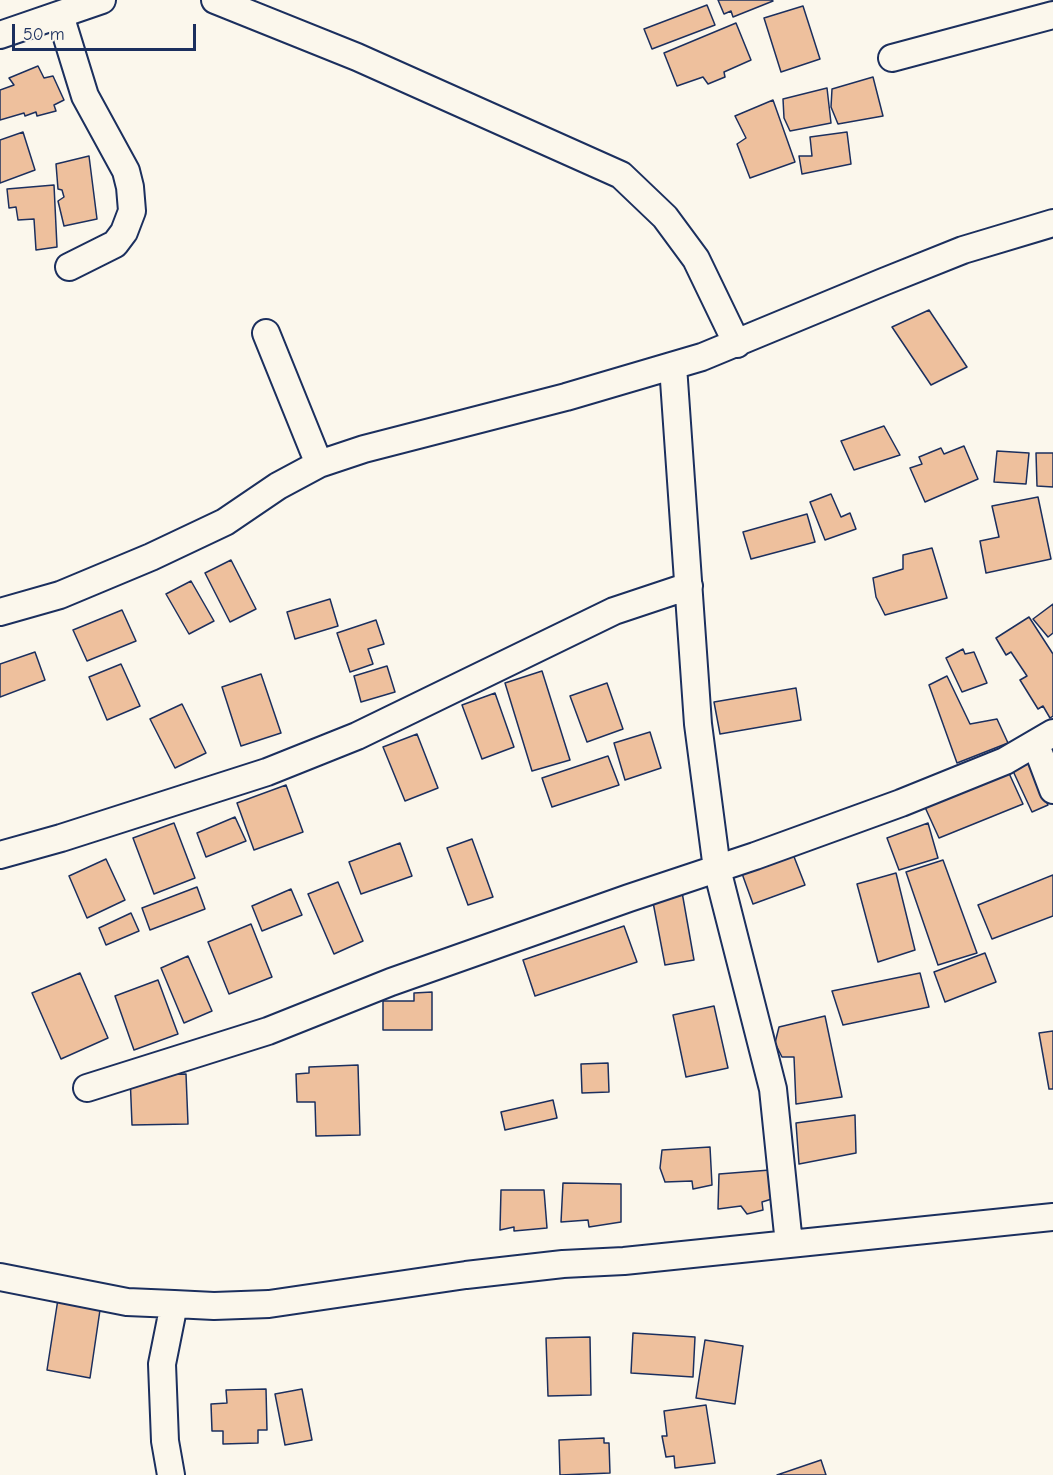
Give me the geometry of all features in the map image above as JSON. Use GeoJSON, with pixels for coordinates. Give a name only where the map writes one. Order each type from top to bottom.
{"type":"FeatureCollection","features":[{"type":"Feature","properties":{"kind":"street"},"geometry":{"type":"LineString","coordinates":[[0,35],[102,0]]}},
{"type":"Feature","properties":{"kind":"street"},"geometry":{"type":"LineString","coordinates":[[215,0],[368,61],[621,175],[665,217],[696,260],[737,344]]}},
{"type":"Feature","properties":{"kind":"street"},"geometry":{"type":"LineString","coordinates":[[60,15],[85,96],[126,171],[132,211],[124,232],[115,244],[69,267]]}},
{"type":"Feature","properties":{"kind":"street"},"geometry":{"type":"LineString","coordinates":[[892,58],[1053,15]]}},
{"type":"Feature","properties":{"kind":"street"},"geometry":{"type":"LineString","coordinates":[[0,612],[60,595],[151,557],[225,522],[278,486],[319,464],[364,449],[566,397],[673,366],[737,344],[963,250],[1053,223]]}},
{"type":"Feature","properties":{"kind":"street"},"geometry":{"type":"LineString","coordinates":[[266,333],[319,464]]}},
{"type":"Feature","properties":{"kind":"street"},"geometry":{"type":"LineString","coordinates":[[673,366],[698,724],[717,869],[773,1089],[789,1244]]}},
{"type":"Feature","properties":{"kind":"street"},"geometry":{"type":"LineString","coordinates":[[0,855],[61,838],[277,768],[357,736],[614,611],[689,586]]}},
{"type":"Feature","properties":{"kind":"street"},"geometry":{"type":"LineString","coordinates":[[87,1088],[268,1031],[390,982],[901,803],[1005,761],[1044,739],[1053,790]]}},
{"type":"Feature","properties":{"kind":"street"},"geometry":{"type":"LineString","coordinates":[[0,1277],[127,1302],[214,1306],[269,1304],[466,1275],[563,1264],[624,1261],[1053,1217]]}},
{"type":"Feature","properties":{"kind":"street"},"geometry":{"type":"LineString","coordinates":[[171,1475],[165,1441],[162,1364],[174,1304]]}},
{"type":"Feature","properties":{"kind":"building"},"geometry":{"type":"Polygon","coordinates":[[[718,0],[773,1],[733,17],[731,11],[724,14],[718,0]]]}},
{"type":"Feature","properties":{"kind":"building"},"geometry":{"type":"Polygon","coordinates":[[[707,5],[715,25],[652,49],[644,29],[707,5]]]}},
{"type":"Feature","properties":{"kind":"building"},"geometry":{"type":"Polygon","coordinates":[[[803,6],[820,59],[781,72],[764,18],[803,6]]]}},
{"type":"Feature","properties":{"kind":"building"},"geometry":{"type":"Polygon","coordinates":[[[736,23],[751,60],[724,72],[725,77],[708,84],[703,77],[677,86],[664,53],[736,23]]]}},
{"type":"Feature","properties":{"kind":"building"},"geometry":{"type":"Polygon","coordinates":[[[38,66],[44,78],[53,76],[64,100],[54,105],[56,111],[37,116],[36,112],[25,116],[24,113],[0,120],[0,90],[14,85],[9,78],[38,66]]]}},
{"type":"Feature","properties":{"kind":"building"},"geometry":{"type":"Polygon","coordinates":[[[873,77],[883,116],[838,124],[831,107],[832,89],[873,77]]]}},
{"type":"Feature","properties":{"kind":"building"},"geometry":{"type":"Polygon","coordinates":[[[827,88],[831,123],[790,131],[784,118],[783,99],[827,88]]]}},
{"type":"Feature","properties":{"kind":"building"},"geometry":{"type":"Polygon","coordinates":[[[773,100],[795,162],[750,178],[737,144],[746,138],[735,116],[773,100]]]}},
{"type":"Feature","properties":{"kind":"building"},"geometry":{"type":"Polygon","coordinates":[[[23,132],[35,170],[0,183],[0,140],[23,132]]]}},
{"type":"Feature","properties":{"kind":"building"},"geometry":{"type":"Polygon","coordinates":[[[847,132],[851,164],[802,174],[799,156],[812,156],[810,137],[847,132]]]}},
{"type":"Feature","properties":{"kind":"building"},"geometry":{"type":"Polygon","coordinates":[[[89,156],[97,219],[64,226],[58,201],[64,197],[62,190],[58,189],[56,164],[89,156]]]}},
{"type":"Feature","properties":{"kind":"building"},"geometry":{"type":"Polygon","coordinates":[[[54,185],[57,247],[36,250],[34,219],[18,220],[16,207],[9,208],[7,189],[54,185]]]}},
{"type":"Feature","properties":{"kind":"building"},"geometry":{"type":"Polygon","coordinates":[[[929,310],[967,367],[931,385],[892,327],[929,310]]]}},
{"type":"Feature","properties":{"kind":"building"},"geometry":{"type":"Polygon","coordinates":[[[884,426],[900,455],[854,470],[841,441],[884,426]]]}},
{"type":"Feature","properties":{"kind":"building"},"geometry":{"type":"Polygon","coordinates":[[[964,446],[978,479],[925,502],[910,468],[922,464],[919,457],[941,448],[944,454],[964,446]]]}},
{"type":"Feature","properties":{"kind":"building"},"geometry":{"type":"Polygon","coordinates":[[[997,451],[1029,453],[1026,484],[994,482],[997,451]]]}},
{"type":"Feature","properties":{"kind":"building"},"geometry":{"type":"Polygon","coordinates":[[[1036,453],[1053,453],[1053,487],[1037,486],[1036,453]]]}},
{"type":"Feature","properties":{"kind":"building"},"geometry":{"type":"Polygon","coordinates":[[[831,494],[841,517],[850,513],[856,529],[825,540],[810,502],[831,494]]]}},
{"type":"Feature","properties":{"kind":"building"},"geometry":{"type":"Polygon","coordinates":[[[1038,497],[1051,559],[986,573],[980,541],[999,537],[992,506],[1038,497]]]}},
{"type":"Feature","properties":{"kind":"building"},"geometry":{"type":"Polygon","coordinates":[[[807,514],[815,542],[751,559],[743,532],[807,514]]]}},
{"type":"Feature","properties":{"kind":"building"},"geometry":{"type":"Polygon","coordinates":[[[932,548],[947,598],[885,615],[876,597],[873,578],[903,569],[903,555],[932,548]]]}},
{"type":"Feature","properties":{"kind":"building"},"geometry":{"type":"Polygon","coordinates":[[[231,560],[256,609],[230,622],[205,573],[231,560]]]}},
{"type":"Feature","properties":{"kind":"building"},"geometry":{"type":"Polygon","coordinates":[[[191,581],[214,621],[189,634],[166,594],[191,581]]]}},
{"type":"Feature","properties":{"kind":"building"},"geometry":{"type":"Polygon","coordinates":[[[330,599],[338,626],[295,639],[287,612],[330,599]]]}},
{"type":"Feature","properties":{"kind":"building"},"geometry":{"type":"Polygon","coordinates":[[[1053,604],[1053,633],[1048,637],[1033,619],[1053,604]]]}},
{"type":"Feature","properties":{"kind":"building"},"geometry":{"type":"Polygon","coordinates":[[[122,610],[136,641],[87,661],[73,630],[122,610]]]}},
{"type":"Feature","properties":{"kind":"building"},"geometry":{"type":"Polygon","coordinates":[[[1029,617],[1053,654],[1053,716],[1050,718],[1043,706],[1038,709],[1020,680],[1027,676],[1011,652],[1006,655],[996,638],[1029,617]]]}},
{"type":"Feature","properties":{"kind":"building"},"geometry":{"type":"Polygon","coordinates":[[[376,620],[384,644],[368,649],[373,664],[350,672],[337,633],[376,620]]]}},
{"type":"Feature","properties":{"kind":"building"},"geometry":{"type":"Polygon","coordinates":[[[963,649],[965,654],[974,652],[987,683],[962,692],[946,658],[963,649]]]}},
{"type":"Feature","properties":{"kind":"building"},"geometry":{"type":"Polygon","coordinates":[[[35,652],[45,680],[0,697],[0,664],[35,652]]]}},
{"type":"Feature","properties":{"kind":"building"},"geometry":{"type":"Polygon","coordinates":[[[121,664],[140,706],[107,720],[89,677],[121,664]]]}},
{"type":"Feature","properties":{"kind":"building"},"geometry":{"type":"Polygon","coordinates":[[[387,666],[395,692],[361,702],[354,676],[387,666]]]}},
{"type":"Feature","properties":{"kind":"building"},"geometry":{"type":"Polygon","coordinates":[[[542,671],[570,760],[532,771],[505,683],[542,671]]]}},
{"type":"Feature","properties":{"kind":"building"},"geometry":{"type":"Polygon","coordinates":[[[261,674],[281,733],[241,746],[222,687],[261,674]]]}},
{"type":"Feature","properties":{"kind":"building"},"geometry":{"type":"Polygon","coordinates":[[[947,676],[970,724],[997,719],[1008,743],[957,763],[929,685],[947,676]]]}},
{"type":"Feature","properties":{"kind":"building"},"geometry":{"type":"Polygon","coordinates":[[[607,683],[623,729],[587,742],[570,696],[607,683]]]}},
{"type":"Feature","properties":{"kind":"building"},"geometry":{"type":"Polygon","coordinates":[[[796,688],[801,720],[720,734],[714,702],[796,688]]]}},
{"type":"Feature","properties":{"kind":"building"},"geometry":{"type":"Polygon","coordinates":[[[495,693],[514,747],[482,759],[462,705],[495,693]]]}},
{"type":"Feature","properties":{"kind":"building"},"geometry":{"type":"Polygon","coordinates":[[[182,704],[206,753],[175,768],[150,719],[182,704]]]}},
{"type":"Feature","properties":{"kind":"building"},"geometry":{"type":"Polygon","coordinates":[[[650,732],[661,768],[625,780],[614,743],[650,732]]]}},
{"type":"Feature","properties":{"kind":"building"},"geometry":{"type":"Polygon","coordinates":[[[417,734],[438,788],[405,801],[383,747],[417,734]]]}},
{"type":"Feature","properties":{"kind":"building"},"geometry":{"type":"Polygon","coordinates":[[[608,756],[619,785],[552,807],[542,778],[608,756]]]}},
{"type":"Feature","properties":{"kind":"building"},"geometry":{"type":"Polygon","coordinates":[[[1029,763],[1048,805],[1032,812],[1013,771],[1029,763]]]}},
{"type":"Feature","properties":{"kind":"building"},"geometry":{"type":"Polygon","coordinates":[[[1008,771],[1023,804],[939,838],[924,805],[1008,771]]]}},
{"type":"Feature","properties":{"kind":"building"},"geometry":{"type":"Polygon","coordinates":[[[286,785],[303,832],[254,850],[237,803],[286,785]]]}},
{"type":"Feature","properties":{"kind":"building"},"geometry":{"type":"Polygon","coordinates":[[[235,817],[246,841],[206,857],[197,833],[235,817]]]}},
{"type":"Feature","properties":{"kind":"building"},"geometry":{"type":"Polygon","coordinates":[[[174,823],[195,878],[154,894],[133,838],[174,823]]]}},
{"type":"Feature","properties":{"kind":"building"},"geometry":{"type":"Polygon","coordinates":[[[928,823],[938,858],[899,870],[887,838],[928,823]]]}},
{"type":"Feature","properties":{"kind":"building"},"geometry":{"type":"Polygon","coordinates":[[[472,839],[493,897],[468,905],[447,848],[472,839]]]}},
{"type":"Feature","properties":{"kind":"building"},"geometry":{"type":"Polygon","coordinates":[[[400,843],[412,876],[361,894],[349,862],[400,843]]]}},
{"type":"Feature","properties":{"kind":"building"},"geometry":{"type":"Polygon","coordinates":[[[791,849],[805,885],[753,904],[740,868],[791,849]]]}},
{"type":"Feature","properties":{"kind":"building"},"geometry":{"type":"Polygon","coordinates":[[[106,859],[125,900],[87,918],[69,876],[106,859]]]}},
{"type":"Feature","properties":{"kind":"building"},"geometry":{"type":"Polygon","coordinates":[[[943,860],[977,953],[938,965],[906,872],[943,860]]]}},
{"type":"Feature","properties":{"kind":"building"},"geometry":{"type":"Polygon","coordinates":[[[896,873],[915,950],[878,962],[857,884],[896,873]]]}},
{"type":"Feature","properties":{"kind":"building"},"geometry":{"type":"Polygon","coordinates":[[[1053,875],[1053,916],[992,939],[978,905],[1053,875]]]}},
{"type":"Feature","properties":{"kind":"building"},"geometry":{"type":"Polygon","coordinates":[[[338,882],[363,941],[334,954],[308,894],[338,882]]]}},
{"type":"Feature","properties":{"kind":"building"},"geometry":{"type":"Polygon","coordinates":[[[197,887],[205,909],[150,930],[142,908],[197,887]]]}},
{"type":"Feature","properties":{"kind":"building"},"geometry":{"type":"Polygon","coordinates":[[[291,889],[302,915],[262,931],[252,906],[291,889]]]}},
{"type":"Feature","properties":{"kind":"building"},"geometry":{"type":"Polygon","coordinates":[[[682,892],[694,960],[665,965],[652,897],[682,892]]]}},
{"type":"Feature","properties":{"kind":"building"},"geometry":{"type":"Polygon","coordinates":[[[131,913],[139,931],[106,945],[99,928],[131,913]]]}},
{"type":"Feature","properties":{"kind":"building"},"geometry":{"type":"Polygon","coordinates":[[[251,924],[272,977],[229,994],[208,942],[251,924]]]}},
{"type":"Feature","properties":{"kind":"building"},"geometry":{"type":"Polygon","coordinates":[[[624,926],[637,962],[535,996],[523,960],[624,926]]]}},
{"type":"Feature","properties":{"kind":"building"},"geometry":{"type":"Polygon","coordinates":[[[985,953],[996,982],[945,1002],[934,972],[985,953]]]}},
{"type":"Feature","properties":{"kind":"building"},"geometry":{"type":"Polygon","coordinates":[[[188,956],[212,1011],[184,1023],[161,968],[188,956]]]}},
{"type":"Feature","properties":{"kind":"building"},"geometry":{"type":"Polygon","coordinates":[[[80,973],[108,1038],[61,1059],[32,993],[80,973]]]}},
{"type":"Feature","properties":{"kind":"building"},"geometry":{"type":"Polygon","coordinates":[[[920,973],[929,1007],[843,1025],[832,991],[920,973]]]}},
{"type":"Feature","properties":{"kind":"building"},"geometry":{"type":"Polygon","coordinates":[[[158,980],[178,1034],[134,1050],[115,996],[158,980]]]}},
{"type":"Feature","properties":{"kind":"building"},"geometry":{"type":"Polygon","coordinates":[[[432,992],[432,1030],[383,1030],[383,1001],[414,1001],[414,993],[432,992]]]}},
{"type":"Feature","properties":{"kind":"building"},"geometry":{"type":"Polygon","coordinates":[[[714,1006],[728,1068],[686,1077],[673,1015],[714,1006]]]}},
{"type":"Feature","properties":{"kind":"building"},"geometry":{"type":"Polygon","coordinates":[[[825,1016],[842,1097],[796,1104],[794,1057],[782,1057],[775,1043],[779,1027],[825,1016]]]}},
{"type":"Feature","properties":{"kind":"building"},"geometry":{"type":"Polygon","coordinates":[[[1053,1031],[1053,1089],[1049,1089],[1039,1033],[1053,1031]]]}},
{"type":"Feature","properties":{"kind":"building"},"geometry":{"type":"Polygon","coordinates":[[[608,1063],[609,1092],[582,1093],[581,1064],[608,1063]]]}},
{"type":"Feature","properties":{"kind":"building"},"geometry":{"type":"Polygon","coordinates":[[[358,1065],[360,1135],[316,1136],[315,1102],[297,1102],[296,1074],[309,1073],[309,1067],[358,1065]]]}},
{"type":"Feature","properties":{"kind":"building"},"geometry":{"type":"Polygon","coordinates":[[[186,1074],[188,1124],[132,1125],[130,1075],[186,1074]]]}},
{"type":"Feature","properties":{"kind":"building"},"geometry":{"type":"Polygon","coordinates":[[[553,1100],[557,1118],[505,1130],[501,1112],[553,1100]]]}},
{"type":"Feature","properties":{"kind":"building"},"geometry":{"type":"Polygon","coordinates":[[[855,1115],[856,1153],[799,1164],[796,1123],[855,1115]]]}},
{"type":"Feature","properties":{"kind":"building"},"geometry":{"type":"Polygon","coordinates":[[[710,1147],[712,1185],[693,1189],[692,1181],[665,1182],[660,1168],[662,1150],[710,1147]]]}},
{"type":"Feature","properties":{"kind":"building"},"geometry":{"type":"Polygon","coordinates":[[[770,1170],[775,1198],[762,1202],[763,1210],[747,1214],[741,1206],[718,1209],[719,1174],[770,1170]]]}},
{"type":"Feature","properties":{"kind":"building"},"geometry":{"type":"Polygon","coordinates":[[[563,1183],[621,1184],[621,1222],[589,1227],[588,1220],[561,1222],[563,1183]]]}},
{"type":"Feature","properties":{"kind":"building"},"geometry":{"type":"Polygon","coordinates":[[[501,1190],[544,1190],[547,1228],[514,1231],[514,1227],[500,1230],[501,1190]]]}},
{"type":"Feature","properties":{"kind":"building"},"geometry":{"type":"Polygon","coordinates":[[[58,1299],[100,1310],[90,1378],[47,1370],[58,1299]]]}},
{"type":"Feature","properties":{"kind":"building"},"geometry":{"type":"Polygon","coordinates":[[[633,1333],[695,1337],[693,1377],[631,1373],[633,1333]]]}},
{"type":"Feature","properties":{"kind":"building"},"geometry":{"type":"Polygon","coordinates":[[[590,1337],[591,1395],[548,1396],[546,1338],[590,1337]]]}},
{"type":"Feature","properties":{"kind":"building"},"geometry":{"type":"Polygon","coordinates":[[[705,1340],[743,1346],[735,1404],[696,1398],[705,1340]]]}},
{"type":"Feature","properties":{"kind":"building"},"geometry":{"type":"Polygon","coordinates":[[[266,1389],[267,1430],[258,1430],[258,1443],[223,1444],[223,1431],[212,1431],[211,1404],[227,1403],[226,1390],[266,1389]]]}},
{"type":"Feature","properties":{"kind":"building"},"geometry":{"type":"Polygon","coordinates":[[[302,1389],[312,1440],[285,1445],[275,1394],[302,1389]]]}},
{"type":"Feature","properties":{"kind":"building"},"geometry":{"type":"Polygon","coordinates":[[[706,1405],[715,1463],[675,1468],[674,1456],[666,1457],[662,1436],[667,1436],[664,1411],[706,1405]]]}},
{"type":"Feature","properties":{"kind":"building"},"geometry":{"type":"Polygon","coordinates":[[[604,1438],[604,1443],[609,1443],[610,1473],[560,1475],[559,1440],[604,1438]]]}},
{"type":"Feature","properties":{"kind":"building"},"geometry":{"type":"Polygon","coordinates":[[[821,1460],[826,1475],[777,1475],[821,1460]]]}}]}
